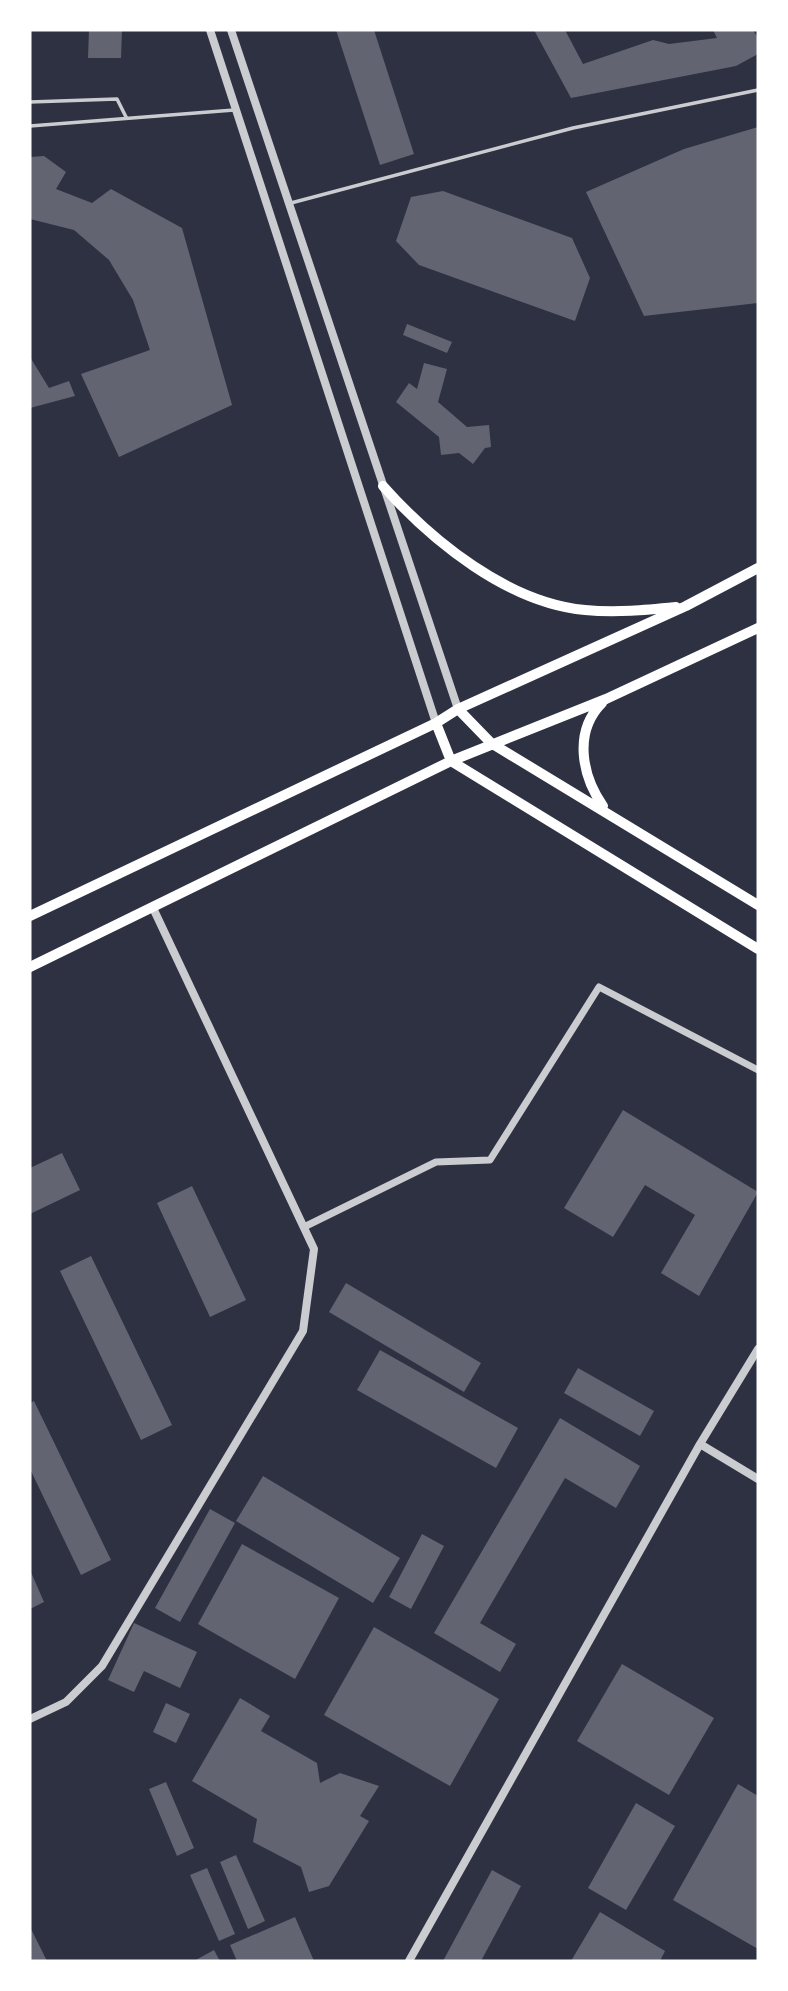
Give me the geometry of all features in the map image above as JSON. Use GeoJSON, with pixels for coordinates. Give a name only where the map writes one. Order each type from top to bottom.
{"type":"FeatureCollection","features":[{"type":"Feature","properties":{"kind":"main road"},"geometry":{"type":"LineString","coordinates":[[383,486],[416,522],[458,557],[506,584],[542,599],[583,610],[622,611],[686,606]]}},
{"type":"Feature","properties":{"kind":"main road"},"geometry":{"type":"LineString","coordinates":[[30,916],[436,723],[458,709],[686,606],[758,568]]}},
{"type":"Feature","properties":{"kind":"main road"},"geometry":{"type":"LineString","coordinates":[[30,967],[451,761],[606,699],[758,628]]}},
{"type":"Feature","properties":{"kind":"main road"},"geometry":{"type":"LineString","coordinates":[[606,699],[594,711],[583,754],[592,791],[607,811]]}},
{"type":"Feature","properties":{"kind":"main road"},"geometry":{"type":"LineString","coordinates":[[458,709],[491,743],[758,905]]}},
{"type":"Feature","properties":{"kind":"main road"},"geometry":{"type":"LineString","coordinates":[[436,723],[451,761],[758,949]]}},
{"type":"Feature","properties":{"kind":"street"},"geometry":{"type":"LineString","coordinates":[[210,30],[436,723]]}},
{"type":"Feature","properties":{"kind":"street"},"geometry":{"type":"LineString","coordinates":[[231,30],[458,709]]}},
{"type":"Feature","properties":{"kind":"street"},"geometry":{"type":"LineString","coordinates":[[30,1719],[66,1703],[102,1666],[303,1331],[314,1249],[153,908]]}},
{"type":"Feature","properties":{"kind":"street"},"geometry":{"type":"LineString","coordinates":[[304,1227],[436,1162],[490,1160],[598,987],[758,1070]]}},
{"type":"Feature","properties":{"kind":"street"},"geometry":{"type":"LineString","coordinates":[[409,1961],[700,1444],[758,1349]]}},
{"type":"Feature","properties":{"kind":"street"},"geometry":{"type":"LineString","coordinates":[[700,1444],[758,1479]]}},
{"type":"Feature","properties":{"kind":"lane"},"geometry":{"type":"LineString","coordinates":[[289,203],[573,128],[758,90]]}},
{"type":"Feature","properties":{"kind":"lane"},"geometry":{"type":"LineString","coordinates":[[30,102],[117,99],[127,117]]}},
{"type":"Feature","properties":{"kind":"lane"},"geometry":{"type":"LineString","coordinates":[[30,126],[236,110]]}},
{"type":"Feature","properties":{"kind":"building"},"geometry":{"type":"Polygon","coordinates":[[[89,30],[122,30],[121,58],[88,58],[89,30]]]}},
{"type":"Feature","properties":{"kind":"building"},"geometry":{"type":"Polygon","coordinates":[[[336,30],[374,30],[414,154],[380,165],[336,30]]]}},
{"type":"Feature","properties":{"kind":"building"},"geometry":{"type":"Polygon","coordinates":[[[534,30],[565,30],[583,64],[653,40],[669,44],[717,38],[713,30],[753,30],[758,38],[758,54],[736,66],[571,98],[534,30]]]}},
{"type":"Feature","properties":{"kind":"building"},"geometry":{"type":"Polygon","coordinates":[[[758,127],[758,303],[644,316],[586,192],[684,149],[758,127]]]}},
{"type":"Feature","properties":{"kind":"building"},"geometry":{"type":"Polygon","coordinates":[[[44,156],[66,172],[56,189],[92,203],[111,189],[182,228],[232,405],[119,457],[81,374],[150,350],[133,300],[109,260],[74,230],[30,219],[30,157],[44,156]]]}},
{"type":"Feature","properties":{"kind":"building"},"geometry":{"type":"Polygon","coordinates":[[[443,191],[572,238],[590,278],[575,321],[419,265],[396,241],[411,197],[443,191]]]}},
{"type":"Feature","properties":{"kind":"building"},"geometry":{"type":"Polygon","coordinates":[[[407,324],[452,342],[447,353],[403,335],[407,324]]]}},
{"type":"Feature","properties":{"kind":"building"},"geometry":{"type":"Polygon","coordinates":[[[30,357],[49,388],[69,381],[75,396],[30,408],[30,357]]]}},
{"type":"Feature","properties":{"kind":"building"},"geometry":{"type":"Polygon","coordinates":[[[424,363],[447,369],[438,402],[467,427],[489,425],[491,447],[485,448],[473,464],[459,453],[441,455],[439,437],[396,402],[409,383],[417,389],[424,363]]]}},
{"type":"Feature","properties":{"kind":"building"},"geometry":{"type":"Polygon","coordinates":[[[623,1110],[758,1192],[699,1296],[661,1273],[695,1215],[645,1185],[613,1237],[564,1208],[623,1110]]]}},
{"type":"Feature","properties":{"kind":"building"},"geometry":{"type":"Polygon","coordinates":[[[62,1153],[80,1190],[30,1214],[30,1168],[62,1153]]]}},
{"type":"Feature","properties":{"kind":"building"},"geometry":{"type":"Polygon","coordinates":[[[192,1186],[246,1300],[210,1317],[157,1203],[192,1186]]]}},
{"type":"Feature","properties":{"kind":"building"},"geometry":{"type":"Polygon","coordinates":[[[91,1256],[172,1425],[141,1440],[60,1271],[91,1256]]]}},
{"type":"Feature","properties":{"kind":"building"},"geometry":{"type":"Polygon","coordinates":[[[346,1283],[481,1363],[464,1392],[329,1312],[346,1283]]]}},
{"type":"Feature","properties":{"kind":"building"},"geometry":{"type":"Polygon","coordinates":[[[380,1350],[518,1428],[496,1468],[357,1390],[380,1350]]]}},
{"type":"Feature","properties":{"kind":"building"},"geometry":{"type":"Polygon","coordinates":[[[578,1368],[654,1411],[640,1436],[564,1393],[578,1368]]]}},
{"type":"Feature","properties":{"kind":"building"},"geometry":{"type":"Polygon","coordinates":[[[34,1401],[111,1560],[81,1575],[30,1469],[30,1403],[34,1401]]]}},
{"type":"Feature","properties":{"kind":"building"},"geometry":{"type":"Polygon","coordinates":[[[560,1418],[640,1466],[616,1508],[565,1478],[480,1623],[516,1644],[500,1672],[434,1633],[560,1418]]]}},
{"type":"Feature","properties":{"kind":"building"},"geometry":{"type":"Polygon","coordinates":[[[263,1476],[400,1558],[373,1603],[236,1521],[263,1476]]]}},
{"type":"Feature","properties":{"kind":"building"},"geometry":{"type":"Polygon","coordinates":[[[210,1509],[235,1523],[180,1622],[155,1608],[210,1509]]]}},
{"type":"Feature","properties":{"kind":"building"},"geometry":{"type":"Polygon","coordinates":[[[422,1534],[444,1546],[411,1609],[389,1597],[422,1534]]]}},
{"type":"Feature","properties":{"kind":"building"},"geometry":{"type":"Polygon","coordinates":[[[242,1544],[339,1598],[295,1679],[198,1624],[242,1544]]]}},
{"type":"Feature","properties":{"kind":"building"},"geometry":{"type":"Polygon","coordinates":[[[30,1570],[44,1602],[30,1609],[30,1570]]]}},
{"type":"Feature","properties":{"kind":"building"},"geometry":{"type":"Polygon","coordinates":[[[134,1623],[197,1652],[180,1688],[144,1671],[134,1692],[108,1680],[134,1623]]]}},
{"type":"Feature","properties":{"kind":"building"},"geometry":{"type":"Polygon","coordinates":[[[374,1627],[499,1699],[450,1786],[324,1715],[374,1627]]]}},
{"type":"Feature","properties":{"kind":"building"},"geometry":{"type":"Polygon","coordinates":[[[622,1664],[714,1718],[669,1795],[577,1741],[622,1664]]]}},
{"type":"Feature","properties":{"kind":"building"},"geometry":{"type":"Polygon","coordinates":[[[240,1698],[270,1716],[261,1731],[317,1763],[320,1783],[340,1773],[379,1786],[360,1816],[369,1821],[329,1886],[309,1892],[301,1867],[253,1842],[257,1819],[192,1781],[240,1698]]]}},
{"type":"Feature","properties":{"kind":"building"},"geometry":{"type":"Polygon","coordinates":[[[166,1703],[190,1714],[176,1743],[153,1732],[166,1703]]]}},
{"type":"Feature","properties":{"kind":"building"},"geometry":{"type":"Polygon","coordinates":[[[166,1782],[194,1848],[177,1856],[149,1789],[166,1782]]]}},
{"type":"Feature","properties":{"kind":"building"},"geometry":{"type":"Polygon","coordinates":[[[738,1784],[758,1796],[758,1949],[673,1900],[738,1784]]]}},
{"type":"Feature","properties":{"kind":"building"},"geometry":{"type":"Polygon","coordinates":[[[636,1803],[675,1826],[626,1910],[588,1888],[636,1803]]]}},
{"type":"Feature","properties":{"kind":"building"},"geometry":{"type":"Polygon","coordinates":[[[236,1855],[265,1921],[248,1929],[220,1862],[236,1855]]]}},
{"type":"Feature","properties":{"kind":"building"},"geometry":{"type":"Polygon","coordinates":[[[207,1868],[235,1934],[219,1941],[190,1875],[207,1868]]]}},
{"type":"Feature","properties":{"kind":"building"},"geometry":{"type":"Polygon","coordinates":[[[492,1870],[521,1886],[481,1961],[443,1961],[492,1870]]]}},
{"type":"Feature","properties":{"kind":"building"},"geometry":{"type":"Polygon","coordinates":[[[600,1912],[665,1951],[660,1961],[571,1961],[600,1912]]]}},
{"type":"Feature","properties":{"kind":"building"},"geometry":{"type":"Polygon","coordinates":[[[295,1917],[314,1961],[237,1961],[230,1945],[295,1917]]]}},
{"type":"Feature","properties":{"kind":"building"},"geometry":{"type":"Polygon","coordinates":[[[30,1927],[47,1961],[30,1961],[30,1927]]]}},
{"type":"Feature","properties":{"kind":"building"},"geometry":{"type":"Polygon","coordinates":[[[214,1950],[220,1961],[194,1961],[214,1950]]]}}]}
